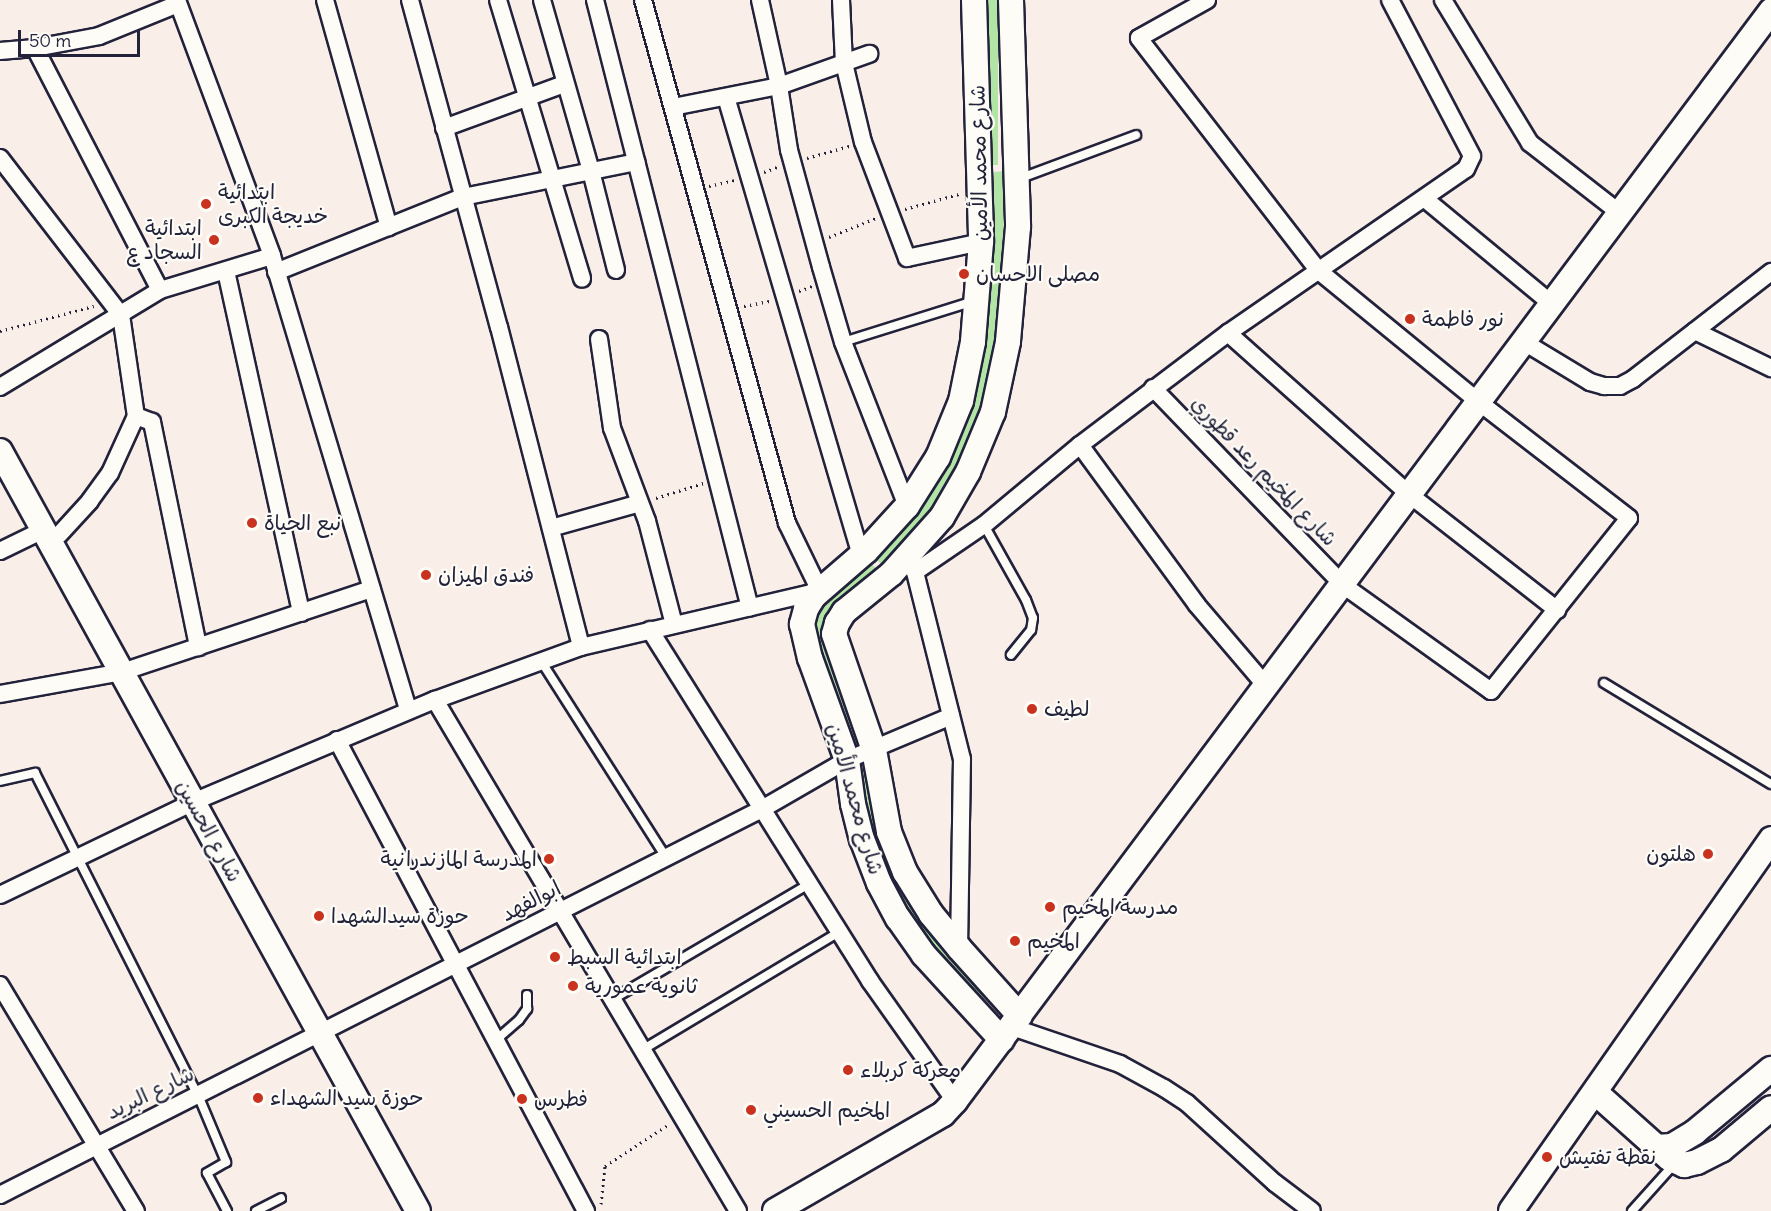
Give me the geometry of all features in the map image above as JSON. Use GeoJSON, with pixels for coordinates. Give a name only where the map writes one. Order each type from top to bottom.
{"type":"FeatureCollection","features":[{"type":"Feature","properties":{"kind":"main road","name":"شارع محمد الأمين"},"geometry":{"type":"LineString","coordinates":[[974,0],[981,242],[972,352],[961,401],[938,457],[907,506],[861,556],[820,591],[806,609],[802,624],[804,636],[847,760],[853,804],[862,839],[888,902],[924,955],[1011,1028]]}},
{"type":"Feature","properties":{"kind":"main road","name":"شارع محمد الأمين"},"geometry":{"type":"LineString","coordinates":[[1011,0],[1018,179],[1017,258],[1008,342],[993,412],[982,444],[955,496],[913,563],[844,612],[835,628],[835,640],[874,750],[884,813],[897,855],[914,888],[959,948],[1011,1028]]}},
{"type":"Feature","properties":{"kind":"main road"},"geometry":{"type":"LineString","coordinates":[[775,1211],[943,1114],[955,1101],[1771,11]]}},
{"type":"Feature","properties":{"kind":"main road","name":"شارع الحسين"},"geometry":{"type":"LineString","coordinates":[[0,451],[51,532],[122,672],[418,1211]]}},
{"type":"Feature","properties":{"kind":"main road"},"geometry":{"type":"LineString","coordinates":[[1511,1211],[1596,1093],[1771,839]]}},
{"type":"Feature","properties":{"kind":"main road"},"geometry":{"type":"LineString","coordinates":[[1656,1147],[1672,1146],[1690,1136],[1771,1069]]}},
{"type":"Feature","properties":{"kind":"main road"},"geometry":{"type":"LineString","coordinates":[[1596,1093],[1656,1147],[1676,1162],[1690,1164],[1715,1153],[1771,1108]]}},
{"type":"Feature","properties":{"kind":"street"},"geometry":{"type":"LineString","coordinates":[[325,0],[389,227]]}},
{"type":"Feature","properties":{"kind":"street"},"geometry":{"type":"LineString","coordinates":[[410,0],[581,647]]}},
{"type":"Feature","properties":{"kind":"street"},"geometry":{"type":"LineString","coordinates":[[498,0],[582,279]]}},
{"type":"Feature","properties":{"kind":"street"},"geometry":{"type":"LineString","coordinates":[[542,0],[564,84],[591,171],[616,270]]}},
{"type":"Feature","properties":{"kind":"street"},"geometry":{"type":"LineString","coordinates":[[595,0],[750,608]]}},
{"type":"Feature","properties":{"kind":"street"},"geometry":{"type":"LineString","coordinates":[[0,895],[193,802],[408,710],[581,647],[820,591],[787,523],[644,0]]}},
{"type":"Feature","properties":{"kind":"street"},"geometry":{"type":"LineString","coordinates":[[760,0],[779,86],[789,150],[843,342],[907,506]]}},
{"type":"Feature","properties":{"kind":"street"},"geometry":{"type":"LineString","coordinates":[[841,0],[844,63],[863,142],[906,258],[981,242]]}},
{"type":"Feature","properties":{"kind":"street"},"geometry":{"type":"LineString","coordinates":[[1207,0],[1139,38],[1318,270],[1479,402],[1629,518],[1557,610],[1410,495],[1228,333]]}},
{"type":"Feature","properties":{"kind":"street"},"geometry":{"type":"LineString","coordinates":[[959,948],[962,759],[913,563],[984,525],[1153,388],[1318,270],[1458,177],[1466,169],[1472,156],[1390,0]]}},
{"type":"Feature","properties":{"kind":"street"},"geometry":{"type":"LineString","coordinates":[[1443,0],[1530,143],[1620,213]]}},
{"type":"Feature","properties":{"kind":"street"},"geometry":{"type":"LineString","coordinates":[[0,51],[35,48],[99,36],[178,2],[274,264],[408,710]]}},
{"type":"Feature","properties":{"kind":"street"},"geometry":{"type":"LineString","coordinates":[[35,48],[160,290]]}},
{"type":"Feature","properties":{"kind":"street"},"geometry":{"type":"LineString","coordinates":[[673,107],[779,86],[868,54]]}},
{"type":"Feature","properties":{"kind":"street"},"geometry":{"type":"LineString","coordinates":[[444,128],[564,84]]}},
{"type":"Feature","properties":{"kind":"street"},"geometry":{"type":"LineString","coordinates":[[726,97],[861,556]]}},
{"type":"Feature","properties":{"kind":"street"},"geometry":{"type":"LineString","coordinates":[[0,158],[116,309],[136,416],[110,473],[90,501],[51,532],[0,551]]}},
{"type":"Feature","properties":{"kind":"street"},"geometry":{"type":"LineString","coordinates":[[0,387],[116,309],[160,290],[226,271],[274,264],[389,227],[463,197],[636,162]]}},
{"type":"Feature","properties":{"kind":"street"},"geometry":{"type":"LineString","coordinates":[[1425,199],[1552,304]]}},
{"type":"Feature","properties":{"kind":"street"},"geometry":{"type":"LineString","coordinates":[[226,271],[301,613]]}},
{"type":"Feature","properties":{"kind":"street"},"geometry":{"type":"LineString","coordinates":[[1524,342],[1590,382],[1612,387],[1633,379],[1771,272]]}},
{"type":"Feature","properties":{"kind":"street"},"geometry":{"type":"LineString","coordinates":[[1695,331],[1771,368]]}},
{"type":"Feature","properties":{"kind":"street"},"geometry":{"type":"LineString","coordinates":[[599,339],[612,428],[640,503],[674,625]]}},
{"type":"Feature","properties":{"kind":"street","name":"شارع المخيم رعد قطوري"},"geometry":{"type":"LineString","coordinates":[[1153,388],[1343,585],[1491,691],[1557,610]]}},
{"type":"Feature","properties":{"kind":"street"},"geometry":{"type":"LineString","coordinates":[[136,416],[152,422],[198,647]]}},
{"type":"Feature","properties":{"kind":"street"},"geometry":{"type":"LineString","coordinates":[[1080,445],[1197,605],[1267,687]]}},
{"type":"Feature","properties":{"kind":"street"},"geometry":{"type":"LineString","coordinates":[[550,528],[640,503]]}},
{"type":"Feature","properties":{"kind":"street"},"geometry":{"type":"LineString","coordinates":[[0,694],[122,672],[372,589]]}},
{"type":"Feature","properties":{"kind":"street"},"geometry":{"type":"LineString","coordinates":[[650,630],[870,981],[955,1101]]}},
{"type":"Feature","properties":{"kind":"street"},"geometry":{"type":"LineString","coordinates":[[435,700],[738,1211]]}},
{"type":"Feature","properties":{"kind":"street"},"geometry":{"type":"LineString","coordinates":[[847,760],[951,716]]}},
{"type":"Feature","properties":{"kind":"street"},"geometry":{"type":"LineString","coordinates":[[337,740],[586,1211]]}},
{"type":"Feature","properties":{"kind":"street","name":"ابوالفهد"},"geometry":{"type":"LineString","coordinates":[[320,1033],[762,809],[847,760]]}},
{"type":"Feature","properties":{"kind":"street"},"geometry":{"type":"LineString","coordinates":[[0,985],[136,1211]]}},
{"type":"Feature","properties":{"kind":"street"},"geometry":{"type":"LineString","coordinates":[[1011,1028],[1104,1057],[1164,1088],[1187,1104],[1281,1188],[1312,1211]]}},
{"type":"Feature","properties":{"kind":"street","name":"شارع البريد"},"geometry":{"type":"LineString","coordinates":[[0,1194],[320,1033]]}},
{"type":"Feature","properties":{"kind":"lane"},"geometry":{"type":"LineString","coordinates":[[1018,179],[1136,135]]}},
{"type":"Feature","properties":{"kind":"lane"},"geometry":{"type":"LineString","coordinates":[[843,342],[978,300]]}},
{"type":"Feature","properties":{"kind":"lane"},"geometry":{"type":"LineString","coordinates":[[984,525],[1026,600],[1033,618],[1031,630],[1011,655]]}},
{"type":"Feature","properties":{"kind":"lane"},"geometry":{"type":"LineString","coordinates":[[541,661],[666,857]]}},
{"type":"Feature","properties":{"kind":"lane"},"geometry":{"type":"LineString","coordinates":[[1604,683],[1771,784]]}},
{"type":"Feature","properties":{"kind":"lane"},"geometry":{"type":"LineString","coordinates":[[0,781],[35,773],[198,1095],[226,1162],[207,1173],[227,1211]]}},
{"type":"Feature","properties":{"kind":"lane"},"geometry":{"type":"LineString","coordinates":[[613,999],[809,884]]}},
{"type":"Feature","properties":{"kind":"lane"},"geometry":{"type":"LineString","coordinates":[[642,1050],[839,932]]}},
{"type":"Feature","properties":{"kind":"lane"},"geometry":{"type":"LineString","coordinates":[[496,1040],[519,1020],[527,1009],[527,995]]}},
{"type":"Feature","properties":{"kind":"lane"},"geometry":{"type":"LineString","coordinates":[[1632,1211],[1676,1162]]}},
{"type":"Feature","properties":{"kind":"lane"},"geometry":{"type":"LineString","coordinates":[[256,1211],[281,1198]]}},
{"type":"Feature","properties":{"kind":"path"},"geometry":{"type":"LineString","coordinates":[[0,331],[116,309]]}},
{"type":"Feature","properties":{"kind":"path"},"geometry":{"type":"LineString","coordinates":[[640,503],[717,479]]}},
{"type":"Feature","properties":{"kind":"path"},"geometry":{"type":"LineString","coordinates":[[600,1211],[605,1166],[682,1116]]}},
{"type":"Feature","properties":{"kind":"green space"},"geometry":{"type":"Polygon","coordinates":[[[986,0],[998,0],[998,165],[986,165],[986,0]]]}},
{"type":"Feature","properties":{"kind":"green space"},"geometry":{"type":"Polygon","coordinates":[[[1005,171],[1002,275],[996,331],[990,379],[975,435],[925,519],[884,567],[877,560],[923,503],[950,459],[970,413],[983,358],[994,172],[1005,171]]]}},
{"type":"Feature","properties":{"kind":"green space"},"geometry":{"type":"Polygon","coordinates":[[[872,564],[879,572],[829,614],[822,628],[861,747],[852,750],[813,630],[816,613],[823,605],[872,564]]]}},
{"type":"Feature","properties":{"kind":"green space"},"geometry":{"type":"Polygon","coordinates":[[[864,767],[877,835],[901,893],[987,996],[980,1001],[932,947],[885,880],[855,770],[864,767]]]}},
{"type":"Feature","properties":{"kind":"place","name":"ابتدائية خديجة الكبرى"},"geometry":{"type":"Point","coordinates":[206,204]}},
{"type":"Feature","properties":{"kind":"place","name":"ابتدائية السجاد ع"},"geometry":{"type":"Point","coordinates":[214,240]}},
{"type":"Feature","properties":{"kind":"place","name":"مصلى الاحسان"},"geometry":{"type":"Point","coordinates":[964,274]}},
{"type":"Feature","properties":{"kind":"place","name":"نور فاطمة"},"geometry":{"type":"Point","coordinates":[1410,319]}},
{"type":"Feature","properties":{"kind":"place","name":"نبع الحياة"},"geometry":{"type":"Point","coordinates":[252,523]}},
{"type":"Feature","properties":{"kind":"place","name":"فندق الميزان"},"geometry":{"type":"Point","coordinates":[426,575]}},
{"type":"Feature","properties":{"kind":"place","name":"لطيف"},"geometry":{"type":"Point","coordinates":[1032,709]}},
{"type":"Feature","properties":{"kind":"place","name":"هلتون"},"geometry":{"type":"Point","coordinates":[1708,854]}},
{"type":"Feature","properties":{"kind":"place","name":"المدرسة المازندرانية"},"geometry":{"type":"Point","coordinates":[549,859]}},
{"type":"Feature","properties":{"kind":"place","name":"مدرسة المخيم"},"geometry":{"type":"Point","coordinates":[1050,907]}},
{"type":"Feature","properties":{"kind":"place","name":"حوزة سيدالشهدا"},"geometry":{"type":"Point","coordinates":[319,916]}},
{"type":"Feature","properties":{"kind":"place","name":"المخيم"},"geometry":{"type":"Point","coordinates":[1015,941]}},
{"type":"Feature","properties":{"kind":"place","name":"ابتدائية السبط"},"geometry":{"type":"Point","coordinates":[555,957]}},
{"type":"Feature","properties":{"kind":"place","name":"ثانوية عمورية"},"geometry":{"type":"Point","coordinates":[573,986]}},
{"type":"Feature","properties":{"kind":"place","name":"معركة كربلاء"},"geometry":{"type":"Point","coordinates":[848,1070]}},
{"type":"Feature","properties":{"kind":"place","name":"حوزة سيد الشهداء"},"geometry":{"type":"Point","coordinates":[258,1098]}},
{"type":"Feature","properties":{"kind":"place","name":"فطرس"},"geometry":{"type":"Point","coordinates":[522,1099]}},
{"type":"Feature","properties":{"kind":"place","name":"المخيم الحسيني"},"geometry":{"type":"Point","coordinates":[751,1110]}},
{"type":"Feature","properties":{"kind":"place","name":"نقطة تفتيش"},"geometry":{"type":"Point","coordinates":[1547,1157]}}]}
